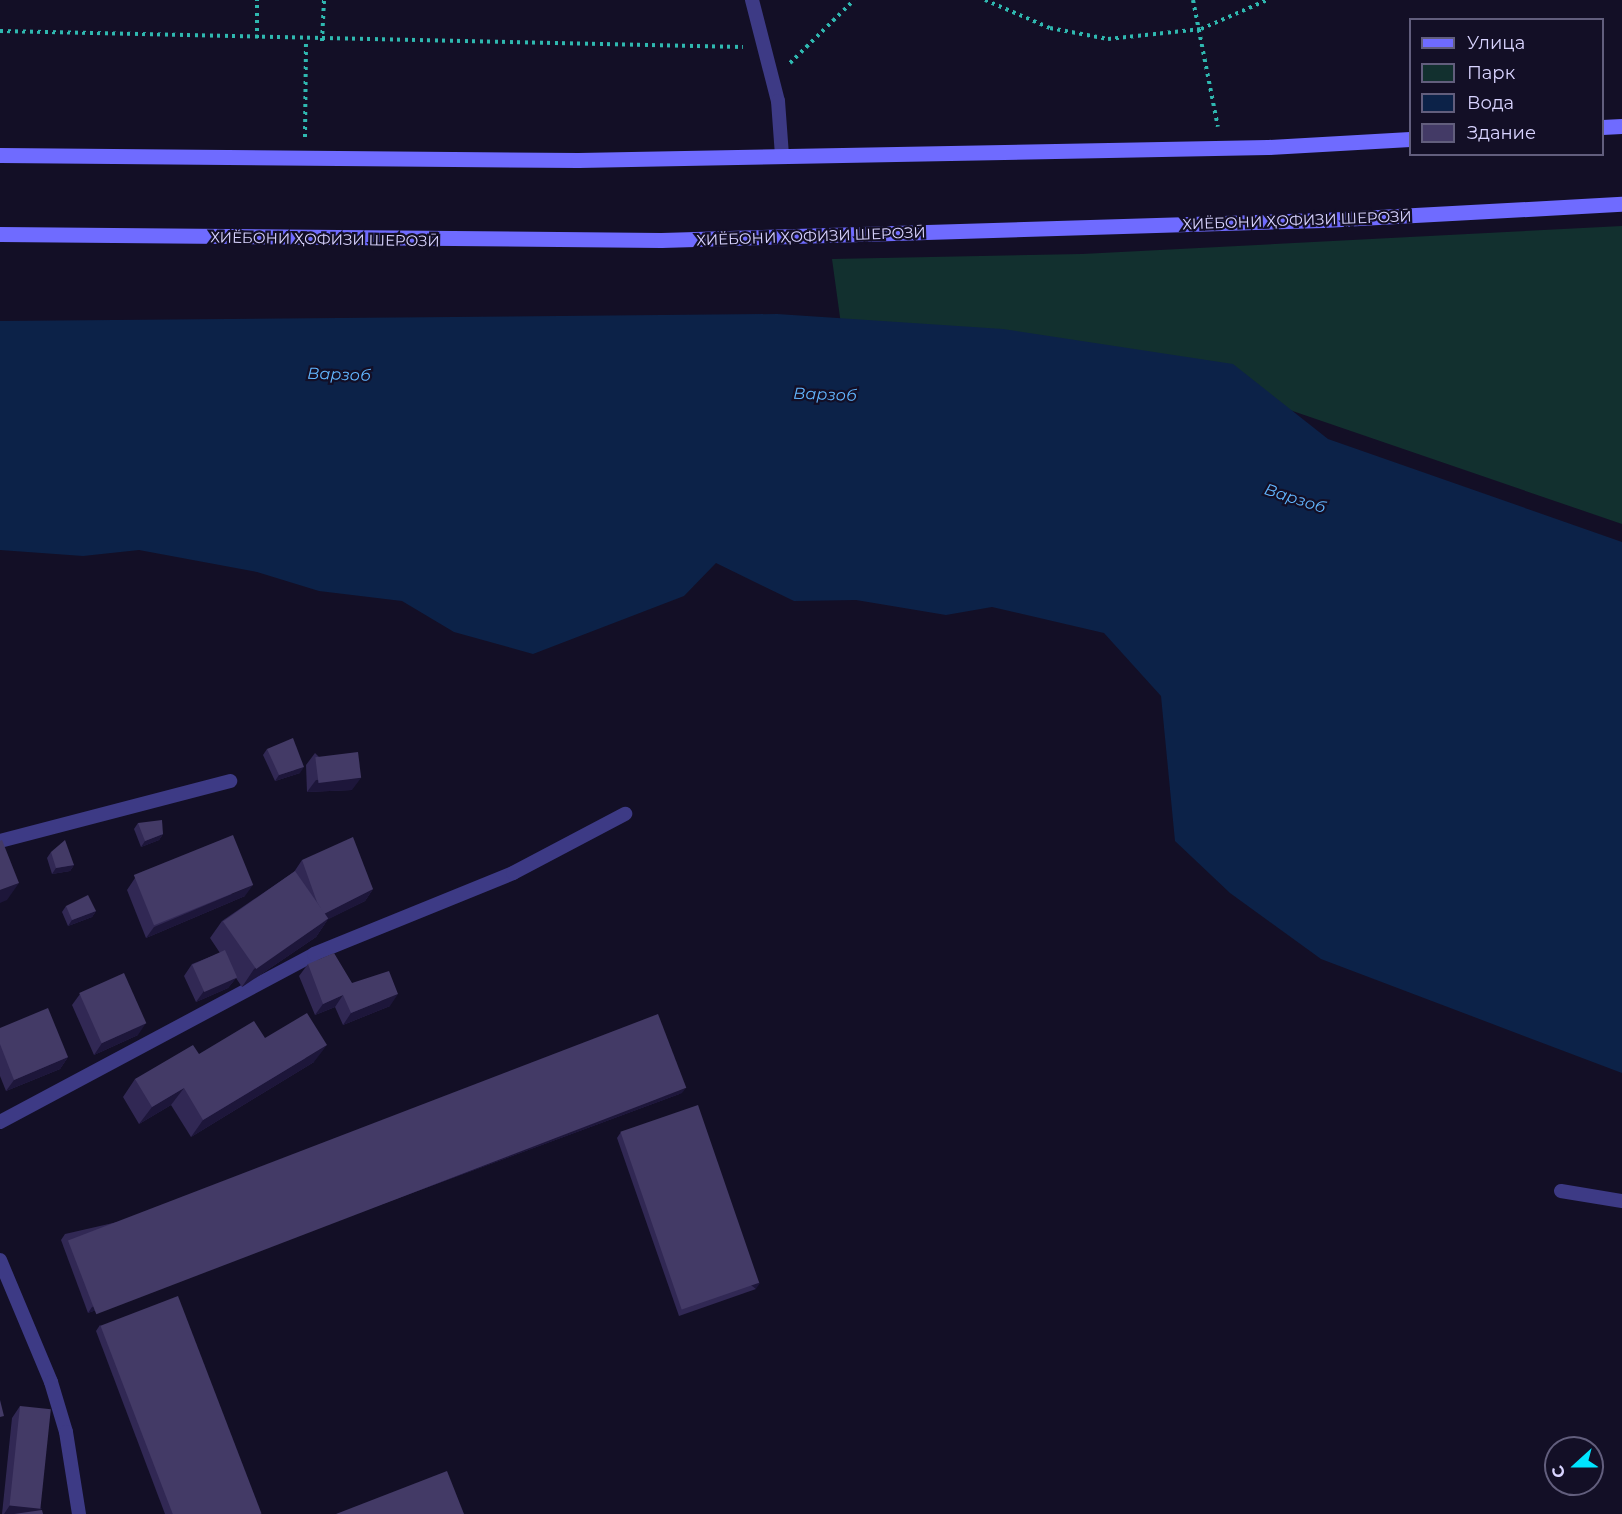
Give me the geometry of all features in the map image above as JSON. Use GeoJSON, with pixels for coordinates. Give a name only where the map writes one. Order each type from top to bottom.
{"type":"FeatureCollection","features":[{"type":"Feature","properties":{"kind":"main road"},"geometry":{"type":"LineString","coordinates":[[1604,127],[1622,126]]}},
{"type":"Feature","properties":{"kind":"main road"},"geometry":{"type":"LineString","coordinates":[[0,155],[304,159],[782,156],[1222,148],[1409,139]]}},
{"type":"Feature","properties":{"kind":"main road","name":"ХИЁБОНИ ҲОФИЗИ ШЕРОЗӢ"},"geometry":{"type":"LineString","coordinates":[[0,234],[682,239],[1311,220],[1622,204]]}},
{"type":"Feature","properties":{"kind":"lane"},"geometry":{"type":"LineString","coordinates":[[752,0],[774,78],[782,156]]}},
{"type":"Feature","properties":{"kind":"lane"},"geometry":{"type":"LineString","coordinates":[[0,842],[230,781]]}},
{"type":"Feature","properties":{"kind":"lane"},"geometry":{"type":"LineString","coordinates":[[0,1122],[314,954],[513,873],[625,814]]}},
{"type":"Feature","properties":{"kind":"lane"},"geometry":{"type":"LineString","coordinates":[[1561,1191],[1622,1201]]}},
{"type":"Feature","properties":{"kind":"lane"},"geometry":{"type":"LineString","coordinates":[[0,1260],[51,1382],[66,1432],[79,1514]]}},
{"type":"Feature","properties":{"kind":"path"},"geometry":{"type":"LineString","coordinates":[[256,38],[257,0]]}},
{"type":"Feature","properties":{"kind":"path"},"geometry":{"type":"LineString","coordinates":[[322,41],[324,0]]}},
{"type":"Feature","properties":{"kind":"path"},"geometry":{"type":"LineString","coordinates":[[774,78],[854,0]]}},
{"type":"Feature","properties":{"kind":"path"},"geometry":{"type":"LineString","coordinates":[[985,0],[1022,18],[1082,35],[1108,39],[1201,29],[1268,0]]}},
{"type":"Feature","properties":{"kind":"path"},"geometry":{"type":"LineString","coordinates":[[1193,0],[1201,29],[1222,148]]}},
{"type":"Feature","properties":{"kind":"path"},"geometry":{"type":"LineString","coordinates":[[0,31],[306,41],[765,47]]}},
{"type":"Feature","properties":{"kind":"path"},"geometry":{"type":"LineString","coordinates":[[304,159],[306,41]]}},
{"type":"Feature","properties":{"kind":"green space"},"geometry":{"type":"Polygon","coordinates":[[[1622,226],[1622,524],[1199,379],[843,339],[832,259],[1082,254],[1622,226]]]}},
{"type":"Feature","properties":{"kind":"water","name":"Варзоб"},"geometry":{"type":"Polygon","coordinates":[[[777,314],[1003,329],[1233,364],[1328,439],[1622,542],[1622,1073],[1321,959],[1230,893],[1175,841],[1161,696],[1104,633],[992,607],[946,615],[856,600],[794,601],[716,563],[684,596],[533,654],[454,632],[402,601],[319,591],[257,572],[139,550],[83,556],[0,550],[0,321],[777,314]]]}},
{"type":"Feature","properties":{"kind":"building"},"geometry":{"type":"Polygon","coordinates":[[[293,738],[304,767],[279,775],[267,749],[293,738]]]}},
{"type":"Feature","properties":{"kind":"building"},"geometry":{"type":"Polygon","coordinates":[[[358,752],[361,778],[318,783],[315,757],[358,752]]]}},
{"type":"Feature","properties":{"kind":"building"},"geometry":{"type":"Polygon","coordinates":[[[162,820],[163,834],[145,841],[138,823],[162,820]]]}},
{"type":"Feature","properties":{"kind":"building"},"geometry":{"type":"Polygon","coordinates":[[[233,835],[253,885],[154,925],[134,875],[233,835]]]}},
{"type":"Feature","properties":{"kind":"building"},"geometry":{"type":"Polygon","coordinates":[[[353,837],[373,889],[324,914],[317,902],[302,860],[353,837]]]}},
{"type":"Feature","properties":{"kind":"building"},"geometry":{"type":"Polygon","coordinates":[[[2,840],[19,883],[0,890],[0,841],[2,840]]]}},
{"type":"Feature","properties":{"kind":"building"},"geometry":{"type":"Polygon","coordinates":[[[65,840],[74,865],[56,868],[51,852],[65,840]]]}},
{"type":"Feature","properties":{"kind":"building"},"geometry":{"type":"Polygon","coordinates":[[[295,871],[328,919],[256,969],[223,921],[295,871]]]}},
{"type":"Feature","properties":{"kind":"building"},"geometry":{"type":"Polygon","coordinates":[[[88,895],[96,911],[72,920],[66,906],[88,895]]]}},
{"type":"Feature","properties":{"kind":"building"},"geometry":{"type":"Polygon","coordinates":[[[225,950],[237,977],[204,992],[192,965],[225,950]]]}},
{"type":"Feature","properties":{"kind":"building"},"geometry":{"type":"Polygon","coordinates":[[[334,953],[352,983],[389,971],[398,994],[351,1013],[343,995],[323,1004],[308,964],[334,953]]]}},
{"type":"Feature","properties":{"kind":"building"},"geometry":{"type":"Polygon","coordinates":[[[124,973],[146,1023],[102,1043],[79,993],[124,973]]]}},
{"type":"Feature","properties":{"kind":"building"},"geometry":{"type":"Polygon","coordinates":[[[48,1008],[68,1057],[14,1080],[0,1044],[0,1028],[48,1008]]]}},
{"type":"Feature","properties":{"kind":"building"},"geometry":{"type":"Polygon","coordinates":[[[307,1013],[327,1045],[203,1120],[184,1088],[152,1107],[135,1079],[193,1045],[199,1054],[254,1021],[265,1038],[307,1013]]]}},
{"type":"Feature","properties":{"kind":"building"},"geometry":{"type":"Polygon","coordinates":[[[658,1014],[686,1088],[96,1314],[68,1240],[658,1014]]]}},
{"type":"Feature","properties":{"kind":"building"},"geometry":{"type":"Polygon","coordinates":[[[698,1105],[759,1283],[682,1309],[620,1132],[698,1105]]]}},
{"type":"Feature","properties":{"kind":"building"},"geometry":{"type":"Polygon","coordinates":[[[178,1296],[261,1514],[173,1514],[101,1326],[178,1296]]]}},
{"type":"Feature","properties":{"kind":"building"},"geometry":{"type":"Polygon","coordinates":[[[0,1400],[4,1416],[0,1417],[0,1400]]]}},
{"type":"Feature","properties":{"kind":"building"},"geometry":{"type":"Polygon","coordinates":[[[20,1406],[51,1409],[40,1509],[10,1505],[20,1406]]]}},
{"type":"Feature","properties":{"kind":"building"},"geometry":{"type":"Polygon","coordinates":[[[447,1471],[464,1514],[336,1514],[447,1471]]]}},
{"type":"Feature","properties":{"kind":"building"},"geometry":{"type":"Polygon","coordinates":[[[42,1510],[43,1514],[14,1514],[42,1510]]]}}]}
